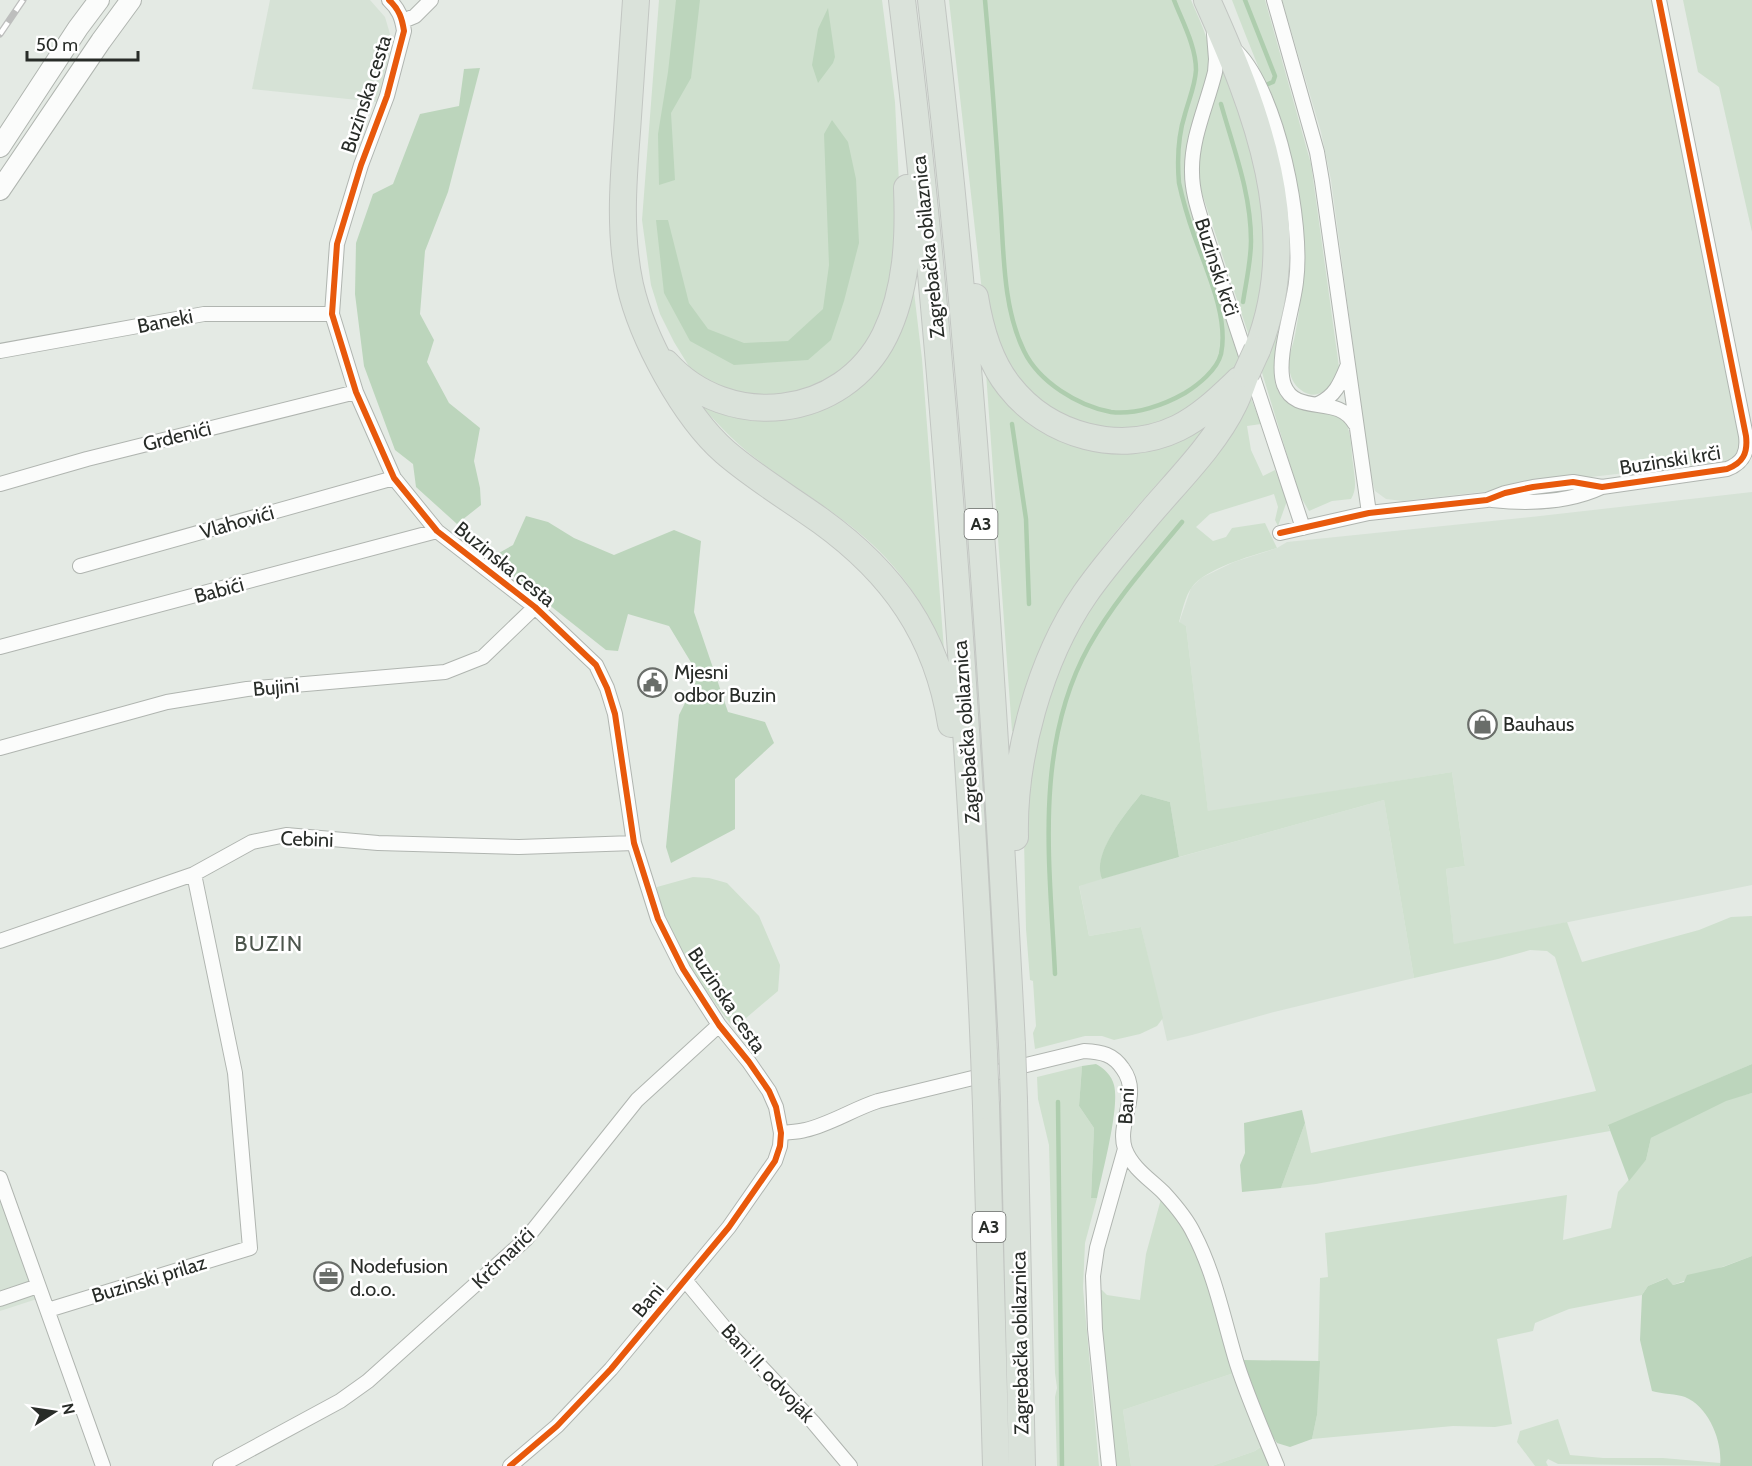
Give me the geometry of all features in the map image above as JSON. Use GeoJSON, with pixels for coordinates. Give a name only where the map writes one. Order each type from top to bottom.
{"type":"FeatureCollection","features":[{"type":"Feature","properties":{"kind":"highway"},"geometry":{"type":"LineString","coordinates":[[636,0],[623,212],[624,251],[633,296],[643,325],[684,405],[700,426],[724,451],[860,552],[894,588],[911,611],[934,657],[948,701],[954,743],[962,842],[976,893]]}},
{"type":"Feature","properties":{"kind":"highway","name":"Zagrebačka obilaznica"},"geometry":{"type":"LineString","coordinates":[[902,0],[951,499],[984,1054],[996,1466]]}},
{"type":"Feature","properties":{"kind":"highway","name":"Zagrebačka obilaznica"},"geometry":{"type":"LineString","coordinates":[[931,0],[942,93],[977,469],[1012,1045],[1022,1466]]}},
{"type":"Feature","properties":{"kind":"highway"},"geometry":{"type":"LineString","coordinates":[[1007,957],[1014,934],[1017,909],[1015,827],[1017,799],[1029,722],[1043,677],[1069,620],[1084,595],[1224,421],[1234,404],[1257,350],[1273,290],[1277,256],[1275,200],[1263,145],[1227,43],[1207,0]]}},
{"type":"Feature","properties":{"kind":"highway"},"geometry":{"type":"LineString","coordinates":[[656,351],[671,368],[702,390],[728,401],[759,408],[788,407],[821,397],[845,383],[876,352],[896,308],[907,247],[908,200],[901,91],[908,54]]}},
{"type":"Feature","properties":{"kind":"highway"},"geometry":{"type":"LineString","coordinates":[[942,93],[956,124],[975,298],[982,330],[1003,378],[1018,397],[1035,412],[1074,434],[1122,441],[1164,434],[1192,420],[1207,411],[1246,374]]}},
{"type":"Feature","properties":{"kind":"highway"},"geometry":{"type":"LineString","coordinates":[[1020,1312],[1035,1375],[1038,1466]]}},
{"type":"Feature","properties":{"kind":"highway"},"geometry":{"type":"LineString","coordinates":[[979,1466],[978,1395],[982,1376],[993,1348]]}},
{"type":"Feature","properties":{"kind":"main road"},"geometry":{"type":"LineString","coordinates":[[0,147],[99,0]]}},
{"type":"Feature","properties":{"kind":"main road"},"geometry":{"type":"LineString","coordinates":[[0,190],[131,0]]}},
{"type":"Feature","properties":{"kind":"street","name":"Buzinska cesta"},"geometry":{"type":"LineString","coordinates":[[389,0],[397,7],[403,21],[404,32],[387,96],[361,165],[337,244],[332,314],[356,392],[394,478],[437,531],[534,607],[596,665],[607,688],[615,714],[634,843],[658,919],[682,969],[719,1025],[769,1091],[776,1107],[781,1133]]}},
{"type":"Feature","properties":{"kind":"street"},"geometry":{"type":"LineString","coordinates":[[403,21],[415,16],[431,0]]}},
{"type":"Feature","properties":{"kind":"street","name":"Buzinski krči"},"geometry":{"type":"LineString","coordinates":[[1207,0],[1215,40],[1216,59],[1193,149],[1193,189],[1205,232],[1303,528]]}},
{"type":"Feature","properties":{"kind":"street"},"geometry":{"type":"LineString","coordinates":[[1274,0],[1319,162],[1369,513]]}},
{"type":"Feature","properties":{"kind":"street","name":"Buzinski krči"},"geometry":{"type":"LineString","coordinates":[[1280,533],[1369,513],[1487,500],[1505,493],[1544,485],[1584,483],[1602,487],[1727,470],[1741,462],[1746,452],[1746,436],[1659,0]]}},
{"type":"Feature","properties":{"kind":"street"},"geometry":{"type":"LineString","coordinates":[[1227,43],[1247,62],[1257,79],[1276,133],[1294,205],[1297,279],[1281,356],[1284,384],[1294,399],[1341,410],[1352,419],[1356,426]]}},
{"type":"Feature","properties":{"kind":"street","name":"Baneki"},"geometry":{"type":"LineString","coordinates":[[0,351],[204,314],[332,314]]}},
{"type":"Feature","properties":{"kind":"street"},"geometry":{"type":"LineString","coordinates":[[1318,404],[1336,392],[1347,367]]}},
{"type":"Feature","properties":{"kind":"street","name":"Grdenići"},"geometry":{"type":"LineString","coordinates":[[0,484],[87,459],[356,392]]}},
{"type":"Feature","properties":{"kind":"street","name":"Vlahovići"},"geometry":{"type":"LineString","coordinates":[[80,566],[394,478]]}},
{"type":"Feature","properties":{"kind":"street","name":"Babići"},"geometry":{"type":"LineString","coordinates":[[0,647],[437,531]]}},
{"type":"Feature","properties":{"kind":"street","name":"Bujini"},"geometry":{"type":"LineString","coordinates":[[0,748],[166,702],[247,689],[445,672],[483,657],[534,607]]}},
{"type":"Feature","properties":{"kind":"street","name":"Cebini"},"geometry":{"type":"LineString","coordinates":[[0,941],[194,874],[252,842],[286,835],[378,843],[519,847],[634,843]]}},
{"type":"Feature","properties":{"kind":"street","name":"Buzinski prilaz"},"geometry":{"type":"LineString","coordinates":[[48,1310],[250,1248],[235,1073],[194,874]]}},
{"type":"Feature","properties":{"kind":"street","name":"Krčmarići"},"geometry":{"type":"LineString","coordinates":[[220,1466],[340,1401],[368,1381],[526,1239],[636,1100],[719,1025]]}},
{"type":"Feature","properties":{"kind":"street","name":"Bani"},"geometry":{"type":"LineString","coordinates":[[510,1466],[557,1426],[611,1369],[686,1280],[729,1227],[775,1161],[781,1133],[813,1128],[878,1101],[1084,1051],[1103,1053],[1116,1059],[1126,1072],[1131,1097],[1124,1138],[1125,1149],[1134,1164],[1164,1194],[1194,1232],[1216,1291],[1238,1365],[1277,1466]]}},
{"type":"Feature","properties":{"kind":"street"},"geometry":{"type":"LineString","coordinates":[[1109,1466],[1095,1329],[1093,1276],[1100,1237],[1125,1149]]}},
{"type":"Feature","properties":{"kind":"street"},"geometry":{"type":"LineString","coordinates":[[0,1178],[103,1466]]}},
{"type":"Feature","properties":{"kind":"street","name":"Bani II. odvojak"},"geometry":{"type":"LineString","coordinates":[[686,1280],[728,1332],[813,1422],[850,1466]]}},
{"type":"Feature","properties":{"kind":"street"},"geometry":{"type":"LineString","coordinates":[[0,1299],[38,1286]]}},
{"type":"Feature","properties":{"kind":"shaded area"},"geometry":{"type":"Polygon","coordinates":[[[270,0],[370,0],[385,17],[390,34],[389,56],[377,102],[252,89],[270,0]]]}},
{"type":"Feature","properties":{"kind":"shaded area"},"geometry":{"type":"Polygon","coordinates":[[[1282,0],[1652,0],[1741,444],[1735,456],[1729,461],[1403,501],[1386,499],[1375,491],[1370,472],[1331,180],[1321,132],[1282,0]]]}},
{"type":"Feature","properties":{"kind":"shaded area"},"geometry":{"type":"Polygon","coordinates":[[[1752,492],[1752,885],[1454,945],[1446,869],[1465,866],[1452,772],[1208,812],[1186,626],[1179,623],[1191,588],[1201,578],[1234,562],[1277,548],[1287,542],[1752,492]]]}},
{"type":"Feature","properties":{"kind":"shaded area"},"geometry":{"type":"Polygon","coordinates":[[[1384,800],[1414,978],[1167,1041],[1141,927],[1089,936],[1079,885],[1384,800]]]}},
{"type":"Feature","properties":{"kind":"shaded area"},"geometry":{"type":"Polygon","coordinates":[[[0,1195],[37,1299],[0,1311],[0,1195]]]}},
{"type":"Feature","properties":{"kind":"shaded area"},"geometry":{"type":"Polygon","coordinates":[[[1234,1373],[1261,1446],[1255,1451],[1212,1466],[1131,1466],[1123,1410],[1234,1373]]]}},
{"type":"Feature","properties":{"kind":"green space"},"geometry":{"type":"Polygon","coordinates":[[[659,0],[882,0],[895,102],[900,203],[885,321],[839,382],[755,401],[707,382],[690,368],[660,314],[651,285],[642,220],[659,0]]]}},
{"type":"Feature","properties":{"kind":"green space"},"geometry":{"type":"Polygon","coordinates":[[[676,0],[700,0],[691,78],[671,113],[675,180],[659,185],[658,134],[676,0]]]}},
{"type":"Feature","properties":{"kind":"green space"},"geometry":{"type":"Polygon","coordinates":[[[949,0],[1191,0],[1207,40],[1209,64],[1188,142],[1185,186],[1241,361],[1211,400],[1136,435],[1058,418],[1002,363],[984,309],[949,0]]]}},
{"type":"Feature","properties":{"kind":"green space"},"geometry":{"type":"Polygon","coordinates":[[[1232,0],[1265,0],[1311,164],[1339,367],[1330,385],[1314,395],[1308,394],[1296,385],[1289,367],[1303,274],[1303,232],[1299,194],[1279,121],[1232,0]]]}},
{"type":"Feature","properties":{"kind":"green space"},"geometry":{"type":"Polygon","coordinates":[[[1683,0],[1752,0],[1752,232],[1719,87],[1698,72],[1683,0]]]}},
{"type":"Feature","properties":{"kind":"green space"},"geometry":{"type":"Polygon","coordinates":[[[828,8],[835,57],[818,83],[812,65],[818,29],[828,8]]]}},
{"type":"Feature","properties":{"kind":"green space"},"geometry":{"type":"Polygon","coordinates":[[[480,68],[448,192],[425,251],[420,314],[434,340],[427,362],[449,403],[480,428],[474,461],[481,505],[457,524],[416,487],[413,464],[395,450],[364,366],[355,294],[356,243],[373,194],[393,184],[420,114],[459,106],[464,69],[480,68]]]}},
{"type":"Feature","properties":{"kind":"green space"},"geometry":{"type":"Polygon","coordinates":[[[1221,68],[1224,68],[1251,142],[1266,226],[1260,308],[1250,339],[1198,181],[1199,150],[1219,85],[1221,68]]]}},
{"type":"Feature","properties":{"kind":"green space"},"geometry":{"type":"Polygon","coordinates":[[[832,120],[848,142],[856,179],[859,243],[831,340],[808,360],[734,365],[690,341],[664,293],[656,220],[668,220],[689,303],[708,329],[744,343],[788,341],[823,309],[829,265],[824,134],[832,120]]]}},
{"type":"Feature","properties":{"kind":"green space"},"geometry":{"type":"Polygon","coordinates":[[[1282,178],[1289,230],[1291,269],[1285,319],[1275,364],[1276,386],[1289,404],[1298,408],[1328,413],[1345,423],[1350,437],[1355,477],[1351,499],[1332,501],[1309,511],[1299,494],[1260,366],[1282,178]]]}},
{"type":"Feature","properties":{"kind":"green space"},"geometry":{"type":"Polygon","coordinates":[[[914,292],[922,359],[944,650],[919,601],[886,558],[839,517],[746,450],[723,430],[695,399],[745,418],[774,420],[815,412],[835,403],[853,392],[883,362],[901,332],[914,292]]]}},
{"type":"Feature","properties":{"kind":"green space"},"geometry":{"type":"Polygon","coordinates":[[[986,373],[1019,412],[1178,441],[1205,427],[1111,538],[1086,570],[1064,604],[1036,658],[1022,700],[1016,732],[1012,731],[986,373]]]}},
{"type":"Feature","properties":{"kind":"green space"},"geometry":{"type":"Polygon","coordinates":[[[1249,393],[1261,424],[1247,426],[1251,450],[1263,476],[1275,470],[1287,501],[1278,526],[1275,520],[1278,507],[1274,494],[1210,514],[1196,527],[1213,541],[1226,537],[1232,528],[1265,523],[1277,548],[1231,563],[1199,580],[1187,595],[1179,622],[1186,626],[1208,811],[1452,772],[1465,866],[1446,869],[1454,944],[1567,922],[1582,962],[1699,930],[1731,917],[1752,916],[1752,1064],[1608,1126],[1610,1131],[1316,1184],[1281,1188],[1305,1123],[1311,1153],[1596,1091],[1555,957],[1547,951],[1530,950],[1414,978],[1384,800],[1179,857],[1170,802],[1141,794],[1119,822],[1106,846],[1100,869],[1102,879],[1079,886],[1089,936],[1141,927],[1163,1018],[1157,1026],[1140,1034],[1114,1040],[1102,1036],[1085,1036],[1035,1049],[1033,981],[1030,980],[1026,929],[1024,840],[1028,765],[1067,639],[1249,393]]]}},
{"type":"Feature","properties":{"kind":"green space"},"geometry":{"type":"Polygon","coordinates":[[[526,516],[548,522],[574,538],[614,555],[674,530],[701,541],[694,612],[728,712],[765,722],[774,743],[735,779],[735,829],[671,863],[666,847],[679,715],[695,683],[692,664],[669,626],[628,614],[618,651],[606,650],[490,558],[513,545],[526,516]]]}},
{"type":"Feature","properties":{"kind":"green space"},"geometry":{"type":"Polygon","coordinates":[[[1141,794],[1170,802],[1179,857],[1102,879],[1101,858],[1106,846],[1119,823],[1141,794]]]}},
{"type":"Feature","properties":{"kind":"green space"},"geometry":{"type":"Polygon","coordinates":[[[693,877],[727,883],[759,916],[780,965],[778,991],[739,1024],[730,1023],[688,965],[670,934],[656,892],[657,887],[693,877]]]}},
{"type":"Feature","properties":{"kind":"green space"},"geometry":{"type":"Polygon","coordinates":[[[1096,1064],[1105,1070],[1114,1085],[1115,1109],[1097,1198],[1091,1198],[1094,1128],[1079,1106],[1082,1066],[1096,1064]]]}},
{"type":"Feature","properties":{"kind":"green space"},"geometry":{"type":"Polygon","coordinates":[[[1752,1064],[1752,1093],[1726,1101],[1651,1138],[1646,1160],[1629,1181],[1608,1125],[1752,1064]]]}},
{"type":"Feature","properties":{"kind":"green space"},"geometry":{"type":"Polygon","coordinates":[[[1082,1066],[1079,1106],[1094,1128],[1091,1198],[1097,1198],[1085,1243],[1083,1288],[1099,1466],[1057,1466],[1055,1397],[1057,1388],[1049,1145],[1038,1099],[1037,1077],[1082,1066]]]}},
{"type":"Feature","properties":{"kind":"green space"},"geometry":{"type":"Polygon","coordinates":[[[1752,1093],[1752,1256],[1673,1285],[1666,1278],[1648,1286],[1642,1295],[1569,1309],[1535,1323],[1533,1331],[1497,1339],[1512,1424],[1495,1427],[1453,1426],[1312,1439],[1317,1415],[1320,1278],[1328,1277],[1325,1233],[1567,1195],[1563,1240],[1611,1228],[1618,1192],[1646,1160],[1651,1138],[1726,1100],[1752,1093]]]}},
{"type":"Feature","properties":{"kind":"green space"},"geometry":{"type":"Polygon","coordinates":[[[1302,1110],[1305,1123],[1281,1188],[1242,1192],[1240,1165],[1245,1153],[1244,1123],[1302,1110]]]}},
{"type":"Feature","properties":{"kind":"green space"},"geometry":{"type":"Polygon","coordinates":[[[1161,1199],[1189,1239],[1206,1282],[1234,1373],[1123,1410],[1131,1466],[1115,1466],[1099,1290],[1107,1295],[1140,1300],[1146,1254],[1161,1199]]]}},
{"type":"Feature","properties":{"kind":"green space"},"geometry":{"type":"Polygon","coordinates":[[[1752,1256],[1752,1466],[1720,1466],[1717,1436],[1701,1409],[1685,1397],[1652,1391],[1640,1340],[1642,1295],[1648,1286],[1667,1278],[1673,1285],[1684,1282],[1687,1275],[1723,1267],[1752,1256]]]}},
{"type":"Feature","properties":{"kind":"green space"},"geometry":{"type":"Polygon","coordinates":[[[1242,1360],[1320,1361],[1317,1415],[1312,1439],[1290,1447],[1277,1443],[1267,1428],[1242,1360]]]}},
{"type":"Feature","properties":{"kind":"green space"},"geometry":{"type":"Polygon","coordinates":[[[1558,1419],[1570,1455],[1603,1458],[1663,1458],[1720,1463],[1720,1466],[1558,1464],[1548,1459],[1546,1462],[1548,1466],[1535,1466],[1517,1442],[1520,1431],[1558,1419]]]}},
{"type":"Feature","properties":{"kind":"green space"},"geometry":{"type":"Polygon","coordinates":[[[1263,1445],[1270,1466],[1212,1466],[1255,1451],[1263,1445]]]}},
{"type":"Feature","properties":{"kind":"waterway"},"geometry":{"type":"LineString","coordinates":[[985,0],[1005,277],[1017,334],[1031,362],[1049,382],[1086,404],[1120,413],[1150,408],[1185,393],[1201,381],[1219,360],[1223,340],[1215,293],[1179,183],[1179,139],[1196,70],[1191,43],[1174,0]]}},
{"type":"Feature","properties":{"kind":"waterway"},"geometry":{"type":"LineString","coordinates":[[1245,0],[1275,76],[1273,82],[1268,84]]}},
{"type":"Feature","properties":{"kind":"waterway"},"geometry":{"type":"LineString","coordinates":[[1221,104],[1241,172],[1250,223],[1250,256],[1243,302]]}},
{"type":"Feature","properties":{"kind":"waterway"},"geometry":{"type":"LineString","coordinates":[[1012,424],[1026,519],[1029,604]]}},
{"type":"Feature","properties":{"kind":"waterway"},"geometry":{"type":"LineString","coordinates":[[1055,974],[1050,891],[1049,807],[1052,765],[1059,725],[1071,685],[1099,629],[1132,582],[1182,522]]}},
{"type":"Feature","properties":{"kind":"waterway"},"geometry":{"type":"LineString","coordinates":[[1058,1102],[1062,1466]]}},
{"type":"Feature","properties":{"kind":"railway"},"geometry":{"type":"LineString","coordinates":[[0,34],[23,0]]}},
{"type":"Feature","properties":{"kind":"cycle path"},"geometry":{"type":"LineString","coordinates":[[389,0],[400,14],[404,31],[387,96],[361,165],[337,244],[332,314],[356,392],[394,478],[437,531],[535,607],[596,665],[607,688],[615,714],[634,843],[658,919],[683,969],[719,1025],[769,1091],[776,1107],[781,1133],[775,1161],[729,1227],[611,1369],[557,1426],[510,1466]]}},
{"type":"Feature","properties":{"kind":"cycle path"},"geometry":{"type":"LineString","coordinates":[[1280,533],[1369,513],[1487,500],[1505,493],[1533,487],[1573,482],[1602,487],[1727,469],[1741,460],[1745,452],[1746,436],[1659,0]]}},
{"type":"Feature","properties":{"kind":"place","name":"Mjesni odbor Buzin"},"geometry":{"type":"Point","coordinates":[653,683]}},
{"type":"Feature","properties":{"kind":"place","name":"Bauhaus"},"geometry":{"type":"Point","coordinates":[1482,724]}},
{"type":"Feature","properties":{"kind":"place","name":"Nodefusion d.o.o."},"geometry":{"type":"Point","coordinates":[329,1277]}},
{"type":"Feature","properties":{"kind":"district","name":"BUZIN"},"geometry":{"type":"Point","coordinates":[269,943]}}]}
